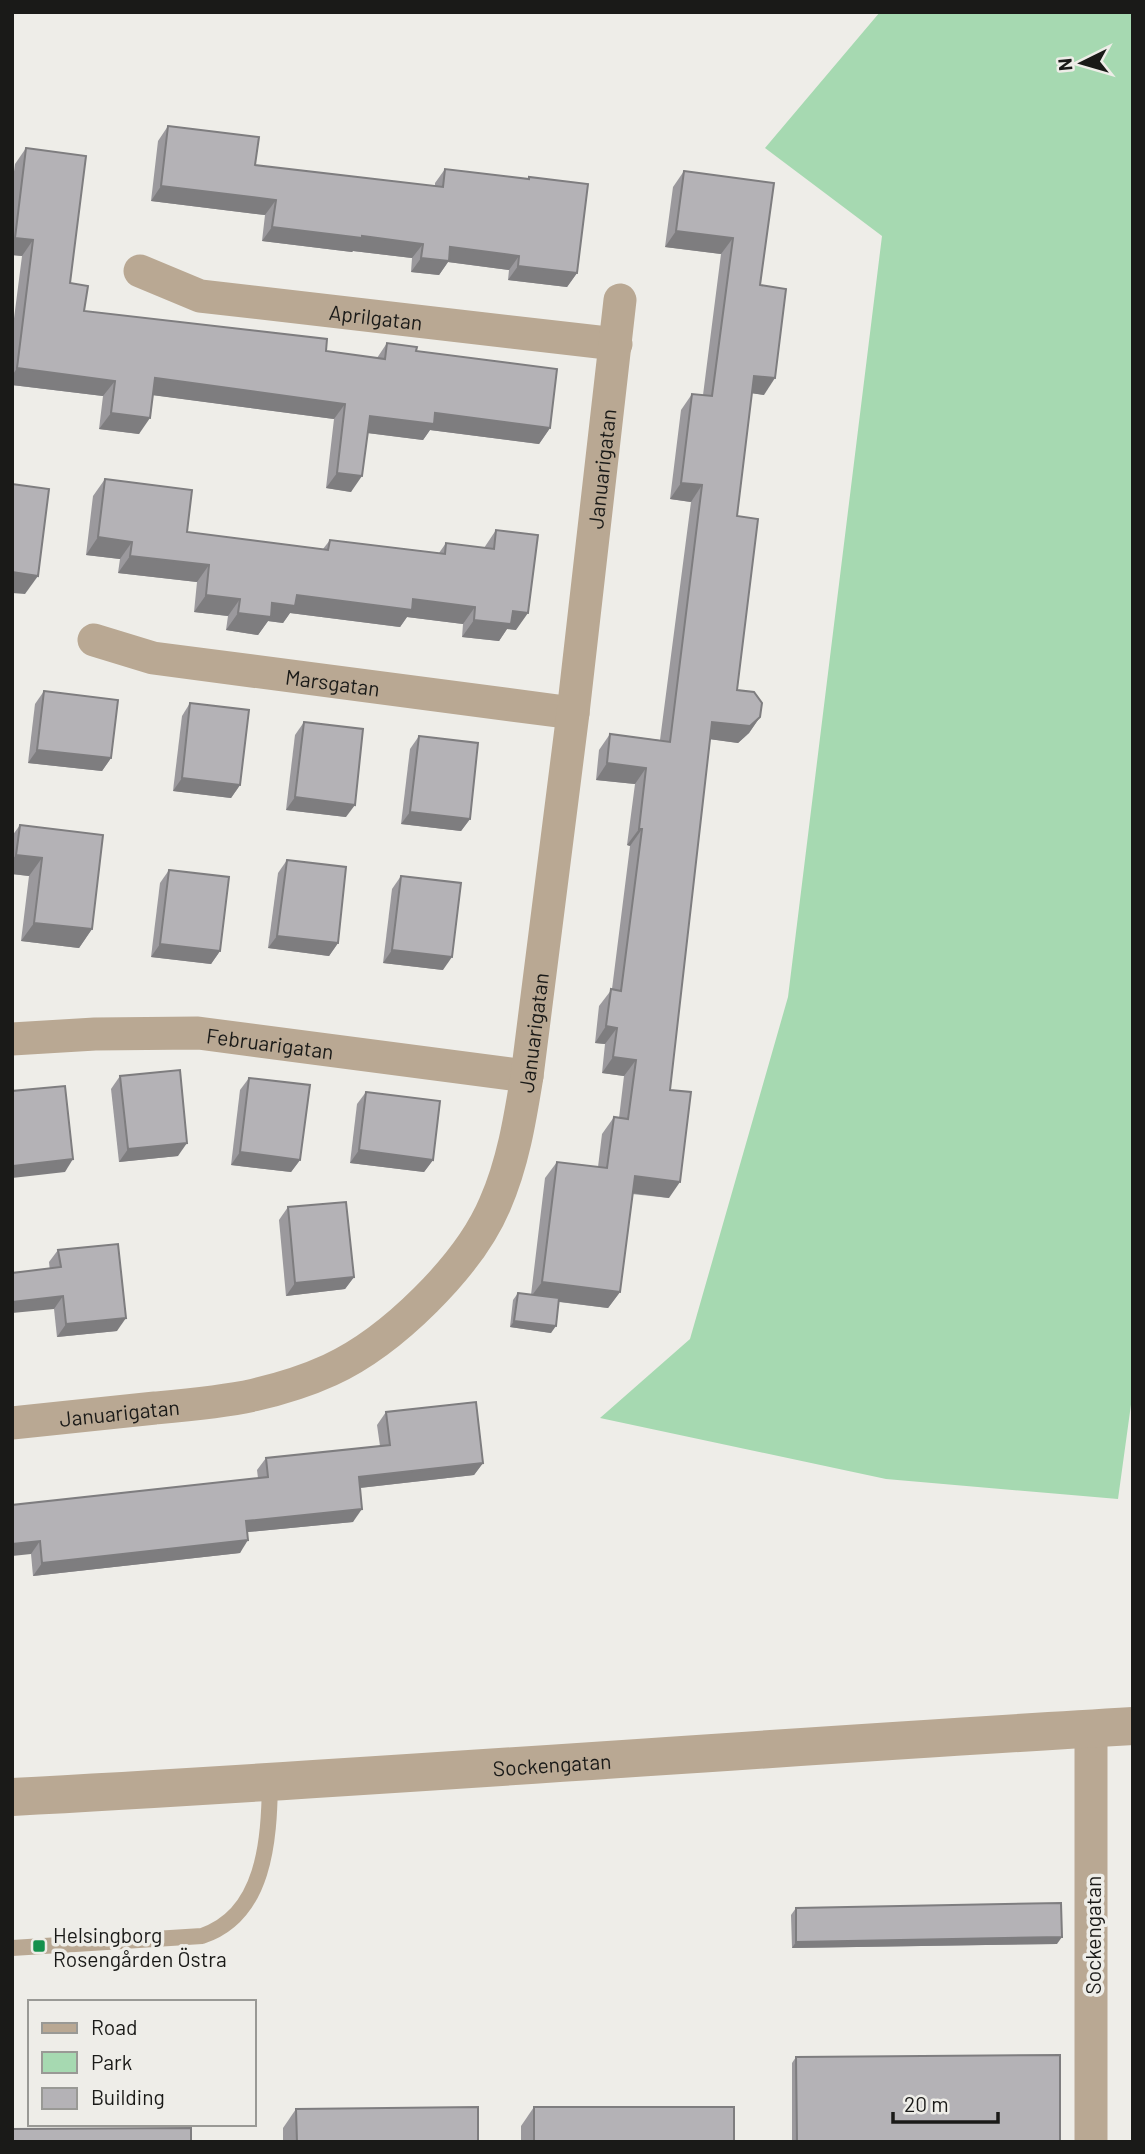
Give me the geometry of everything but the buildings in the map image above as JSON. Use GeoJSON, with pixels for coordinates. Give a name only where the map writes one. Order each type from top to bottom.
{"type":"FeatureCollection","features":[{"type":"Feature","properties":{"kind":"street","name":"Aprilgatan"},"geometry":{"type":"LineString","coordinates":[[140,271],[200,296],[616,344]]}},
{"type":"Feature","properties":{"kind":"street","name":"Januarigatan"},"geometry":{"type":"LineString","coordinates":[[12,1423],[216,1402],[254,1395],[331,1370],[363,1351],[405,1318],[441,1284],[479,1234],[495,1206],[519,1125],[527,1076],[573,713],[620,300]]}},
{"type":"Feature","properties":{"kind":"street","name":"Marsgatan"},"geometry":{"type":"LineString","coordinates":[[94,640],[153,658],[573,713]]}},
{"type":"Feature","properties":{"kind":"street","name":"Februarigatan"},"geometry":{"type":"LineString","coordinates":[[12,1039],[95,1034],[198,1033],[527,1076]]}},
{"type":"Feature","properties":{"kind":"street","name":"Sockengatan"},"geometry":{"type":"LineString","coordinates":[[12,1797],[270,1783],[1133,1726]]}},
{"type":"Feature","properties":{"kind":"street","name":"Sockengatan"},"geometry":{"type":"LineString","coordinates":[[1091,1728],[1091,2142]]}},
{"type":"Feature","properties":{"kind":"lane"},"geometry":{"type":"LineString","coordinates":[[12,1948],[202,1936],[217,1931],[244,1905],[258,1878],[268,1835],[270,1783]]}},
{"type":"Feature","properties":{"kind":"green space"},"geometry":{"type":"Polygon","coordinates":[[[880,12],[1133,12],[1133,1390],[1118,1499],[886,1479],[600,1418],[690,1339],[788,997],[882,236],[765,148],[880,12]]]}},
{"type":"Feature","properties":{"kind":"place","name":"Helsingborg Rosengården Östra"},"geometry":{"type":"Point","coordinates":[39,1946]}}]}
